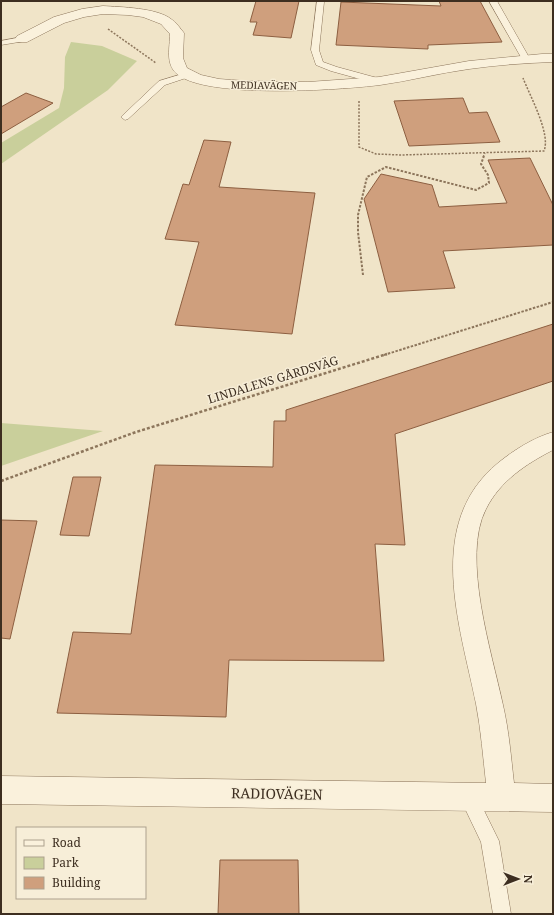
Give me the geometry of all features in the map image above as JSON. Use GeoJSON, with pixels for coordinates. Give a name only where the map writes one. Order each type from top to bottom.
{"type":"FeatureCollection","features":[{"type":"Feature","properties":{"kind":"street"},"geometry":{"type":"LineString","coordinates":[[22,39],[59,20],[82,13],[103,10],[128,11],[146,14],[166,21],[177,33],[176,60],[182,70],[188,74]]}},
{"type":"Feature","properties":{"kind":"street","name":"MEDIAVÄGEN"},"geometry":{"type":"LineString","coordinates":[[188,74],[200,80],[229,84],[317,86],[378,81],[468,65],[526,59],[553,58]]}},
{"type":"Feature","properties":{"kind":"street"},"geometry":{"type":"LineString","coordinates":[[502,797],[490,707],[470,613],[464,564],[467,532],[475,506],[495,478],[520,456],[553,440]]}},
{"type":"Feature","properties":{"kind":"street","name":"RADIOVÄGEN"},"geometry":{"type":"LineString","coordinates":[[1,790],[553,798]]}},
{"type":"Feature","properties":{"kind":"lane"},"geometry":{"type":"LineString","coordinates":[[493,1],[526,59]]}},
{"type":"Feature","properties":{"kind":"lane"},"geometry":{"type":"LineString","coordinates":[[320,2],[315,50],[319,62],[334,70],[378,81]]}},
{"type":"Feature","properties":{"kind":"lane"},"geometry":{"type":"LineString","coordinates":[[1,43],[22,39]]}},
{"type":"Feature","properties":{"kind":"lane"},"geometry":{"type":"LineString","coordinates":[[125,117],[162,83],[188,74]]}},
{"type":"Feature","properties":{"kind":"lane"},"geometry":{"type":"LineString","coordinates":[[468,796],[490,841],[502,914]]}},
{"type":"Feature","properties":{"kind":"path"},"geometry":{"type":"LineString","coordinates":[[359,95],[359,147],[376,154],[544,151],[547,144],[541,121],[523,77]]}},
{"type":"Feature","properties":{"kind":"path"},"geometry":{"type":"LineString","coordinates":[[363,275],[358,234],[359,207],[365,190],[367,177],[386,167],[476,190],[489,183],[488,175],[481,164],[485,153]]}},
{"type":"Feature","properties":{"kind":"path","name":"LINDALENS GÅRDSVÄG"},"geometry":{"type":"LineString","coordinates":[[1,481],[136,432],[553,302]]}},
{"type":"Feature","properties":{"kind":"green space"},"geometry":{"type":"Polygon","coordinates":[[[71,42],[102,46],[137,61],[108,90],[1,164],[1,143],[59,108],[64,88],[65,57],[71,42]]]}},
{"type":"Feature","properties":{"kind":"green space"},"geometry":{"type":"Polygon","coordinates":[[[1,423],[103,431],[1,466],[1,423]]]}},
{"type":"Feature","properties":{"kind":"building"},"geometry":{"type":"Polygon","coordinates":[[[256,1],[299,1],[291,38],[253,35],[257,22],[250,22],[256,1]]]}},
{"type":"Feature","properties":{"kind":"building"},"geometry":{"type":"Polygon","coordinates":[[[439,1],[480,1],[502,42],[428,45],[428,49],[336,45],[341,2],[441,6],[439,1]]]}},
{"type":"Feature","properties":{"kind":"building"},"geometry":{"type":"Polygon","coordinates":[[[26,93],[53,103],[1,134],[1,107],[26,93]]]}},
{"type":"Feature","properties":{"kind":"building"},"geometry":{"type":"Polygon","coordinates":[[[463,98],[469,113],[487,112],[500,142],[409,146],[394,101],[463,98]]]}},
{"type":"Feature","properties":{"kind":"building"},"geometry":{"type":"Polygon","coordinates":[[[204,140],[231,142],[219,187],[315,193],[292,334],[175,325],[199,242],[165,239],[183,184],[189,185],[204,140]]]}},
{"type":"Feature","properties":{"kind":"building"},"geometry":{"type":"Polygon","coordinates":[[[530,158],[553,205],[553,245],[443,251],[455,288],[388,292],[364,199],[381,174],[432,185],[439,207],[507,203],[488,160],[530,158]]]}},
{"type":"Feature","properties":{"kind":"building"},"geometry":{"type":"Polygon","coordinates":[[[553,324],[553,381],[395,434],[405,545],[375,544],[384,661],[229,660],[226,717],[57,713],[73,632],[131,634],[155,465],[273,467],[274,421],[286,421],[286,410],[553,324]]]}},
{"type":"Feature","properties":{"kind":"building"},"geometry":{"type":"Polygon","coordinates":[[[73,477],[101,477],[89,536],[60,535],[73,477]]]}},
{"type":"Feature","properties":{"kind":"building"},"geometry":{"type":"Polygon","coordinates":[[[1,520],[37,521],[10,639],[1,638],[1,520]]]}},
{"type":"Feature","properties":{"kind":"building"},"geometry":{"type":"Polygon","coordinates":[[[220,860],[298,860],[299,914],[218,914],[220,860]]]}}]}
